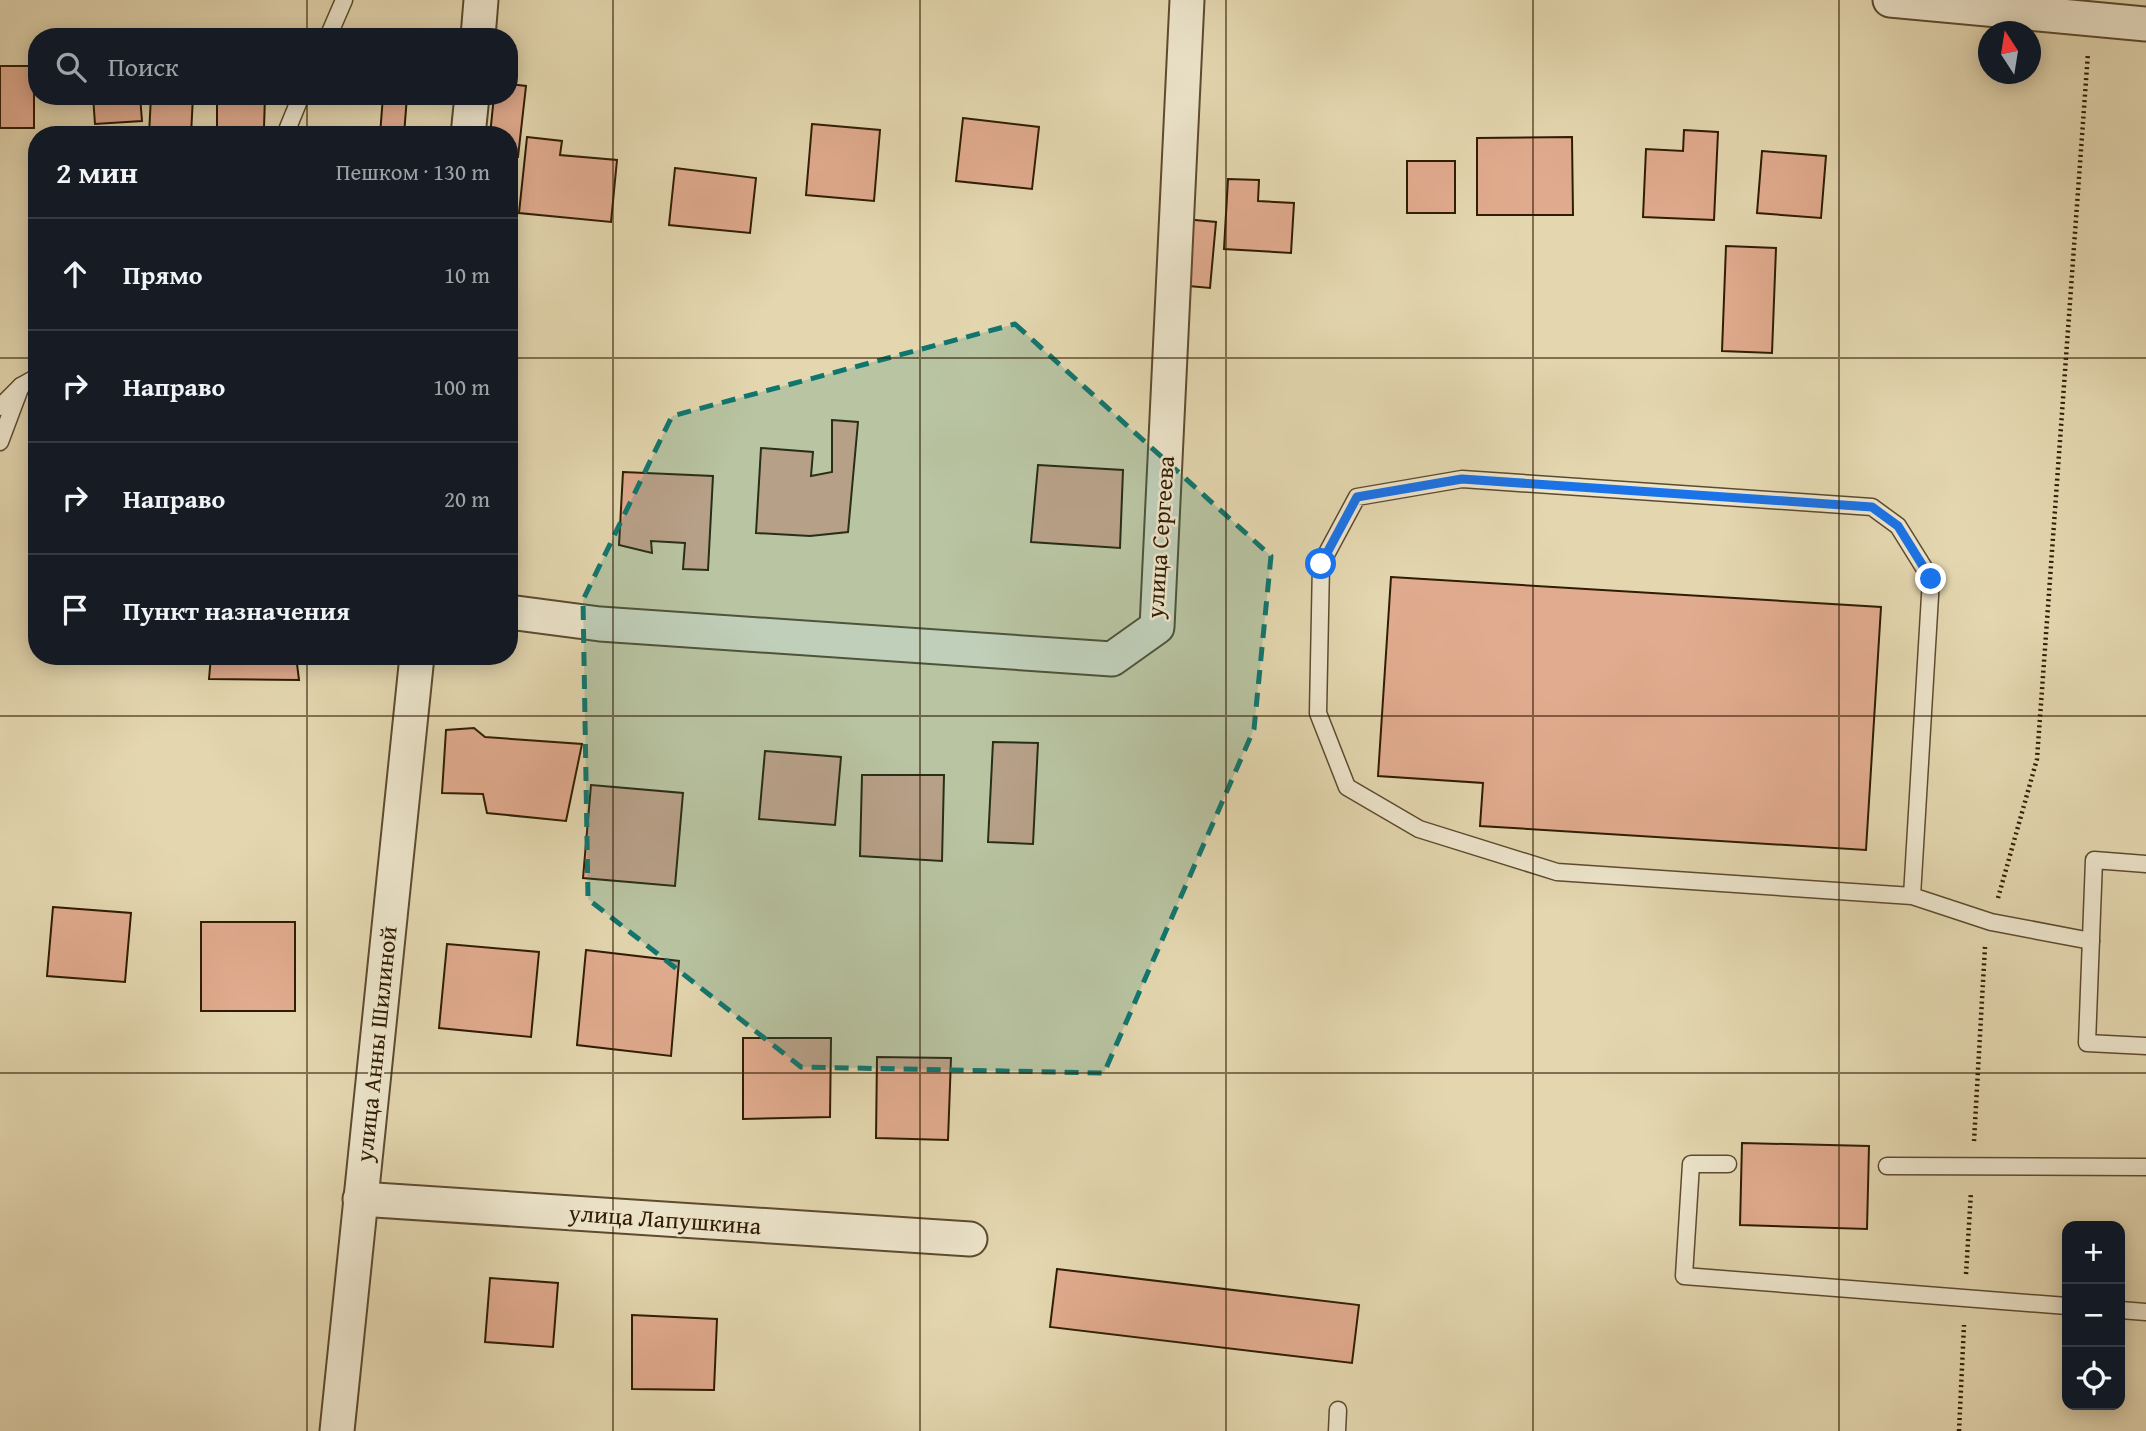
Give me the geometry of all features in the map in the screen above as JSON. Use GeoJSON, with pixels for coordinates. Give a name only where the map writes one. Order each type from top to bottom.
{"type":"FeatureCollection","features":[{"type":"Feature","properties":{"kind":"street"},"geometry":{"type":"LineString","coordinates":[[479,28],[481,0]]}},
{"type":"Feature","properties":{"kind":"street","name":"улица Сергеева"},"geometry":{"type":"LineString","coordinates":[[518,613],[600,624],[1112,659],[1157,628],[1187,0]]}},
{"type":"Feature","properties":{"kind":"street"},"geometry":{"type":"LineString","coordinates":[[1890,0],[2146,24]]}},
{"type":"Feature","properties":{"kind":"street"},"geometry":{"type":"LineString","coordinates":[[469,126],[471,105]]}},
{"type":"Feature","properties":{"kind":"street","name":"улица Анны Шилиной"},"geometry":{"type":"LineString","coordinates":[[337,1431],[416,665]]}},
{"type":"Feature","properties":{"kind":"street","name":"улица Лапушкина"},"geometry":{"type":"LineString","coordinates":[[360,1199],[970,1239]]}},
{"type":"Feature","properties":{"kind":"lane"},"geometry":{"type":"LineString","coordinates":[[332,28],[344,0]]}},
{"type":"Feature","properties":{"kind":"lane"},"geometry":{"type":"LineString","coordinates":[[289,126],[298,105]]}},
{"type":"Feature","properties":{"kind":"lane"},"geometry":{"type":"LineString","coordinates":[[0,407],[28,382]]}},
{"type":"Feature","properties":{"kind":"lane"},"geometry":{"type":"LineString","coordinates":[[0,442],[21,386]]}},
{"type":"Feature","properties":{"kind":"lane"},"geometry":{"type":"LineString","coordinates":[[1912,896],[1931,579],[1898,526],[1872,507],[1462,479],[1357,497],[1321,564],[1318,713],[1347,787],[1419,830],[1557,872],[1912,896],[1991,922],[2091,941]]}},
{"type":"Feature","properties":{"kind":"lane"},"geometry":{"type":"LineString","coordinates":[[2146,864],[2094,860],[2087,1043],[2146,1046]]}},
{"type":"Feature","properties":{"kind":"lane"},"geometry":{"type":"LineString","coordinates":[[1728,1164],[1691,1164],[1684,1276],[2062,1306]]}},
{"type":"Feature","properties":{"kind":"lane"},"geometry":{"type":"LineString","coordinates":[[1887,1166],[2146,1167]]}},
{"type":"Feature","properties":{"kind":"lane"},"geometry":{"type":"LineString","coordinates":[[2125,1310],[2146,1312]]}},
{"type":"Feature","properties":{"kind":"lane"},"geometry":{"type":"LineString","coordinates":[[1336,1431],[1338,1409]]}},
{"type":"Feature","properties":{"kind":"path"},"geometry":{"type":"LineString","coordinates":[[1959,1431],[1985,945],[2037,759],[2090,19]]}},
{"type":"Feature","properties":{"kind":"highlighted area"},"geometry":{"type":"Polygon","coordinates":[[[1015,324],[1271,556],[1254,729],[1104,1073],[801,1067],[588,899],[583,600],[672,416],[1015,324]]]}},
{"type":"Feature","properties":{"kind":"building"},"geometry":{"type":"Polygon","coordinates":[[[0,66],[28,66],[28,105],[34,105],[34,126],[0,128],[0,66]]]}},
{"type":"Feature","properties":{"kind":"building"},"geometry":{"type":"Polygon","coordinates":[[[518,85],[526,86],[518,157],[518,126],[491,126],[493,105],[518,105],[518,85]]]}},
{"type":"Feature","properties":{"kind":"building"},"geometry":{"type":"Polygon","coordinates":[[[94,105],[141,105],[142,121],[95,124],[94,105]]]}},
{"type":"Feature","properties":{"kind":"building"},"geometry":{"type":"Polygon","coordinates":[[[151,105],[193,105],[191,126],[149,126],[151,105]]]}},
{"type":"Feature","properties":{"kind":"building"},"geometry":{"type":"Polygon","coordinates":[[[217,105],[265,105],[264,126],[217,126],[217,105]]]}},
{"type":"Feature","properties":{"kind":"building"},"geometry":{"type":"Polygon","coordinates":[[[382,105],[406,105],[405,126],[381,126],[382,105]]]}},
{"type":"Feature","properties":{"kind":"building"},"geometry":{"type":"Polygon","coordinates":[[[963,118],[1039,127],[1032,189],[956,181],[963,118]]]}},
{"type":"Feature","properties":{"kind":"building"},"geometry":{"type":"Polygon","coordinates":[[[812,124],[880,130],[874,201],[806,195],[812,124]]]}},
{"type":"Feature","properties":{"kind":"building"},"geometry":{"type":"Polygon","coordinates":[[[1684,130],[1718,132],[1714,220],[1643,217],[1646,149],[1683,151],[1684,130]]]}},
{"type":"Feature","properties":{"kind":"building"},"geometry":{"type":"Polygon","coordinates":[[[527,137],[562,141],[560,155],[617,160],[611,222],[519,213],[527,137]]]}},
{"type":"Feature","properties":{"kind":"building"},"geometry":{"type":"Polygon","coordinates":[[[1572,137],[1573,215],[1477,215],[1477,138],[1572,137]]]}},
{"type":"Feature","properties":{"kind":"building"},"geometry":{"type":"Polygon","coordinates":[[[1762,151],[1826,156],[1821,218],[1757,213],[1762,151]]]}},
{"type":"Feature","properties":{"kind":"building"},"geometry":{"type":"Polygon","coordinates":[[[1407,161],[1455,161],[1455,213],[1407,213],[1407,161]]]}},
{"type":"Feature","properties":{"kind":"building"},"geometry":{"type":"Polygon","coordinates":[[[675,168],[756,178],[750,233],[669,225],[675,168]]]}},
{"type":"Feature","properties":{"kind":"building"},"geometry":{"type":"Polygon","coordinates":[[[1228,179],[1259,180],[1258,201],[1294,203],[1291,253],[1224,249],[1228,179]]]}},
{"type":"Feature","properties":{"kind":"building"},"geometry":{"type":"Polygon","coordinates":[[[1184,219],[1216,222],[1210,288],[1178,285],[1184,219]]]}},
{"type":"Feature","properties":{"kind":"building"},"geometry":{"type":"Polygon","coordinates":[[[1726,246],[1776,248],[1772,353],[1722,351],[1726,246]]]}},
{"type":"Feature","properties":{"kind":"building"},"geometry":{"type":"Polygon","coordinates":[[[832,420],[858,422],[848,532],[810,536],[756,533],[761,448],[813,452],[811,476],[832,472],[832,420]]]}},
{"type":"Feature","properties":{"kind":"building"},"geometry":{"type":"Polygon","coordinates":[[[1038,465],[1123,470],[1120,548],[1031,542],[1038,465]]]}},
{"type":"Feature","properties":{"kind":"building"},"geometry":{"type":"Polygon","coordinates":[[[623,472],[713,476],[708,570],[683,569],[685,543],[651,541],[652,553],[619,545],[623,472]]]}},
{"type":"Feature","properties":{"kind":"building"},"geometry":{"type":"Polygon","coordinates":[[[1391,577],[1881,607],[1866,850],[1480,826],[1483,783],[1378,776],[1391,577]]]}},
{"type":"Feature","properties":{"kind":"building"},"geometry":{"type":"Polygon","coordinates":[[[210,665],[297,665],[299,680],[209,679],[210,665]]]}},
{"type":"Feature","properties":{"kind":"building"},"geometry":{"type":"Polygon","coordinates":[[[474,728],[485,737],[582,744],[566,821],[487,813],[483,794],[442,793],[446,730],[474,728]]]}},
{"type":"Feature","properties":{"kind":"building"},"geometry":{"type":"Polygon","coordinates":[[[993,742],[1038,743],[1033,844],[988,842],[993,742]]]}},
{"type":"Feature","properties":{"kind":"building"},"geometry":{"type":"Polygon","coordinates":[[[765,751],[841,757],[835,825],[759,819],[765,751]]]}},
{"type":"Feature","properties":{"kind":"building"},"geometry":{"type":"Polygon","coordinates":[[[862,775],[944,775],[942,861],[860,856],[862,775]]]}},
{"type":"Feature","properties":{"kind":"building"},"geometry":{"type":"Polygon","coordinates":[[[591,785],[683,793],[675,886],[583,878],[591,785]]]}},
{"type":"Feature","properties":{"kind":"building"},"geometry":{"type":"Polygon","coordinates":[[[53,907],[131,913],[125,982],[47,976],[53,907]]]}},
{"type":"Feature","properties":{"kind":"building"},"geometry":{"type":"Polygon","coordinates":[[[201,922],[295,922],[295,1011],[201,1011],[201,922]]]}},
{"type":"Feature","properties":{"kind":"building"},"geometry":{"type":"Polygon","coordinates":[[[447,944],[539,952],[531,1037],[439,1028],[447,944]]]}},
{"type":"Feature","properties":{"kind":"building"},"geometry":{"type":"Polygon","coordinates":[[[586,950],[679,961],[671,1056],[577,1045],[586,950]]]}},
{"type":"Feature","properties":{"kind":"building"},"geometry":{"type":"Polygon","coordinates":[[[743,1038],[831,1038],[830,1117],[743,1119],[743,1038]]]}},
{"type":"Feature","properties":{"kind":"building"},"geometry":{"type":"Polygon","coordinates":[[[877,1057],[951,1058],[948,1140],[876,1138],[877,1057]]]}},
{"type":"Feature","properties":{"kind":"building"},"geometry":{"type":"Polygon","coordinates":[[[1742,1143],[1869,1146],[1867,1229],[1740,1225],[1742,1143]]]}},
{"type":"Feature","properties":{"kind":"building"},"geometry":{"type":"Polygon","coordinates":[[[1057,1269],[1359,1305],[1352,1363],[1050,1327],[1057,1269]]]}},
{"type":"Feature","properties":{"kind":"building"},"geometry":{"type":"Polygon","coordinates":[[[490,1278],[558,1283],[553,1347],[485,1342],[490,1278]]]}},
{"type":"Feature","properties":{"kind":"building"},"geometry":{"type":"Polygon","coordinates":[[[632,1315],[717,1319],[714,1390],[632,1389],[632,1315]]]}},
{"type":"Feature","properties":{"kind":"route"},"geometry":{"type":"LineString","coordinates":[[1321,564],[1357,497],[1462,479],[1872,507],[1898,526],[1931,579]]}}]}
